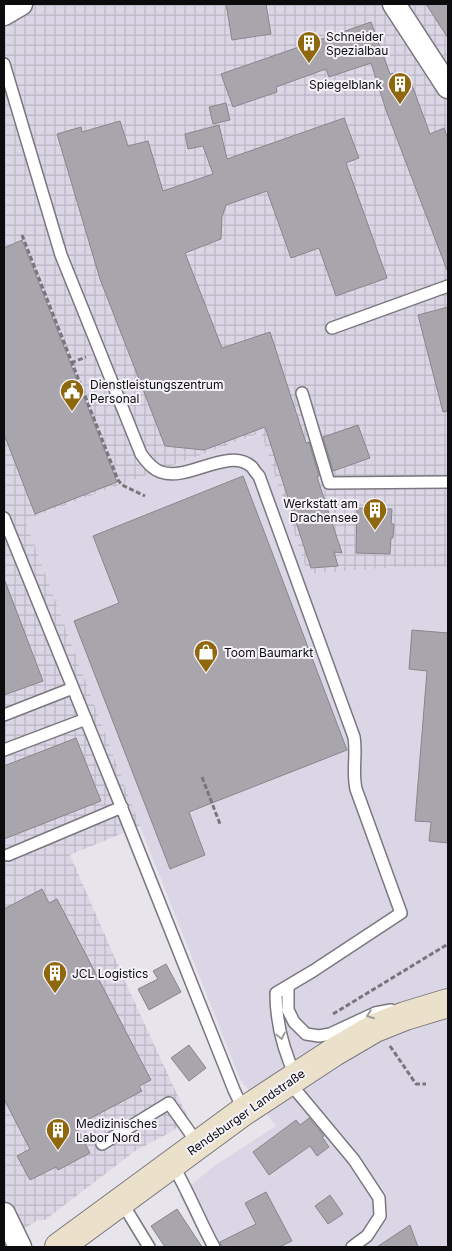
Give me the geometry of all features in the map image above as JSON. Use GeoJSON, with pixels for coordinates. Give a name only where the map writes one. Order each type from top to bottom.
{"type":"FeatureCollection","features":[{"type":"Feature","properties":{"kind":"street"},"geometry":{"type":"LineString","coordinates":[[4,14],[21,4]]}},
{"type":"Feature","properties":{"kind":"street"},"geometry":{"type":"LineString","coordinates":[[394,4],[448,86]]}},
{"type":"Feature","properties":{"kind":"street","name":"Rendsburger Landstraße"},"geometry":{"type":"LineString","coordinates":[[59,1247],[244,1111],[375,1028],[442,1004]]}},
{"type":"Feature","properties":{"kind":"street"},"geometry":{"type":"LineString","coordinates":[[4,1214],[20,1247]]}},
{"type":"Feature","properties":{"kind":"lane"},"geometry":{"type":"LineString","coordinates":[[4,64],[61,255],[141,454],[148,464],[168,474],[191,471],[226,461],[243,462],[251,466],[259,476],[354,737],[355,761],[353,777],[356,789],[401,913],[276,993],[281,1035],[293,1080],[354,1160],[379,1198],[380,1216],[367,1236],[352,1247]]}},
{"type":"Feature","properties":{"kind":"lane"},"geometry":{"type":"LineString","coordinates":[[332,328],[448,286]]}},
{"type":"Feature","properties":{"kind":"lane"},"geometry":{"type":"LineString","coordinates":[[302,393],[329,483],[448,482]]}},
{"type":"Feature","properties":{"kind":"lane"},"geometry":{"type":"LineString","coordinates":[[4,518],[244,1111]]}},
{"type":"Feature","properties":{"kind":"lane"},"geometry":{"type":"LineString","coordinates":[[4,715],[73,688]]}},
{"type":"Feature","properties":{"kind":"lane"},"geometry":{"type":"LineString","coordinates":[[4,750],[86,719]]}},
{"type":"Feature","properties":{"kind":"lane"},"geometry":{"type":"LineString","coordinates":[[8,856],[122,807]]}},
{"type":"Feature","properties":{"kind":"lane"},"geometry":{"type":"LineString","coordinates":[[288,986],[288,1010],[294,1022],[306,1034],[319,1036],[330,1034],[375,1013],[442,1004]]}},
{"type":"Feature","properties":{"kind":"lane"},"geometry":{"type":"LineString","coordinates":[[102,1144],[169,1103],[198,1144]]}},
{"type":"Feature","properties":{"kind":"lane"},"geometry":{"type":"LineString","coordinates":[[171,1164],[180,1177],[196,1214],[214,1247]]}},
{"type":"Feature","properties":{"kind":"lane"},"geometry":{"type":"LineString","coordinates":[[121,1201],[149,1247]]}},
{"type":"Feature","properties":{"kind":"path"},"geometry":{"type":"LineString","coordinates":[[22,235],[118,480],[122,485],[145,496]]}},
{"type":"Feature","properties":{"kind":"path"},"geometry":{"type":"LineString","coordinates":[[202,777],[220,824]]}},
{"type":"Feature","properties":{"kind":"path"},"geometry":{"type":"LineString","coordinates":[[306,1034],[324,1019],[448,944]]}},
{"type":"Feature","properties":{"kind":"path"},"geometry":{"type":"LineString","coordinates":[[375,1028],[416,1084],[426,1084]]}},
{"type":"Feature","properties":{"kind":"shaded area"},"geometry":{"type":"Polygon","coordinates":[[[4,4],[448,4],[448,567],[398,567],[308,574],[261,433],[25,520],[140,826],[70,855],[128,988],[189,1120],[135,1151],[45,1220],[38,1220],[4,1241],[4,4]]]}},
{"type":"Feature","properties":{"kind":"shaded area"},"geometry":{"type":"Polygon","coordinates":[[[262,433],[308,574],[398,567],[448,567],[448,1247],[207,1247],[179,1195],[214,1166],[276,1126],[240,1079],[140,826],[25,520],[262,433]]]}},
{"type":"Feature","properties":{"kind":"building"},"geometry":{"type":"Polygon","coordinates":[[[226,4],[266,4],[271,34],[232,40],[226,4]]]}},
{"type":"Feature","properties":{"kind":"building"},"geometry":{"type":"Polygon","coordinates":[[[426,4],[448,4],[448,38],[426,4]]]}},
{"type":"Feature","properties":{"kind":"building"},"geometry":{"type":"Polygon","coordinates":[[[371,22],[390,74],[393,73],[396,82],[409,77],[430,134],[444,128],[448,139],[448,270],[386,110],[371,63],[329,77],[326,69],[276,87],[277,92],[233,107],[221,74],[371,22]]]}},
{"type":"Feature","properties":{"kind":"building"},"geometry":{"type":"Polygon","coordinates":[[[226,103],[230,120],[213,124],[209,107],[226,103]]]}},
{"type":"Feature","properties":{"kind":"building"},"geometry":{"type":"Polygon","coordinates":[[[344,118],[359,158],[346,163],[387,278],[336,296],[319,248],[291,258],[267,191],[226,205],[222,217],[221,239],[185,253],[222,348],[270,332],[306,443],[309,442],[319,476],[317,477],[342,553],[334,552],[338,566],[311,568],[265,427],[204,450],[165,446],[100,279],[57,134],[81,127],[82,132],[120,121],[128,146],[148,141],[163,191],[213,174],[203,146],[188,149],[185,134],[219,125],[227,159],[344,118]]]}},
{"type":"Feature","properties":{"kind":"building"},"geometry":{"type":"Polygon","coordinates":[[[22,240],[117,482],[35,514],[4,434],[4,248],[22,240]]]}},
{"type":"Feature","properties":{"kind":"building"},"geometry":{"type":"Polygon","coordinates":[[[448,307],[448,411],[443,412],[418,315],[448,307]]]}},
{"type":"Feature","properties":{"kind":"building"},"geometry":{"type":"Polygon","coordinates":[[[358,425],[370,458],[333,471],[323,437],[358,425]]]}},
{"type":"Feature","properties":{"kind":"building","name":"Toom Baumarkt"},"geometry":{"type":"Polygon","coordinates":[[[243,476],[347,750],[189,812],[205,855],[170,869],[74,621],[119,603],[93,536],[243,476]]]}},
{"type":"Feature","properties":{"kind":"building","name":"Werkstatt am Drachensee"},"geometry":{"type":"Polygon","coordinates":[[[357,508],[392,509],[391,524],[394,524],[390,554],[356,553],[357,508]]]}},
{"type":"Feature","properties":{"kind":"building"},"geometry":{"type":"Polygon","coordinates":[[[4,581],[43,681],[4,695],[4,581]]]}},
{"type":"Feature","properties":{"kind":"building"},"geometry":{"type":"Polygon","coordinates":[[[412,630],[448,633],[448,843],[429,841],[431,822],[415,821],[427,671],[409,669],[412,630]]]}},
{"type":"Feature","properties":{"kind":"building"},"geometry":{"type":"Polygon","coordinates":[[[76,738],[101,801],[4,839],[4,766],[76,738]]]}},
{"type":"Feature","properties":{"kind":"building","name":"JCL Logistics"},"geometry":{"type":"Polygon","coordinates":[[[42,889],[49,903],[57,899],[151,1080],[139,1086],[142,1091],[76,1126],[90,1153],[58,1170],[56,1167],[30,1180],[17,1156],[30,1149],[4,1099],[4,909],[42,889]]]}},
{"type":"Feature","properties":{"kind":"building"},"geometry":{"type":"Polygon","coordinates":[[[166,964],[181,992],[149,1010],[138,989],[158,979],[153,971],[166,964]]]}},
{"type":"Feature","properties":{"kind":"building"},"geometry":{"type":"Polygon","coordinates":[[[189,1045],[206,1068],[189,1081],[171,1058],[189,1045]]]}},
{"type":"Feature","properties":{"kind":"building"},"geometry":{"type":"Polygon","coordinates":[[[309,1118],[324,1136],[322,1137],[329,1147],[317,1156],[310,1146],[269,1175],[253,1152],[296,1120],[300,1125],[309,1118]]]}},
{"type":"Feature","properties":{"kind":"building"},"geometry":{"type":"Polygon","coordinates":[[[266,1192],[292,1241],[279,1247],[221,1247],[220,1242],[256,1224],[245,1203],[266,1192]]]}},
{"type":"Feature","properties":{"kind":"building"},"geometry":{"type":"Polygon","coordinates":[[[330,1195],[343,1214],[328,1224],[315,1206],[330,1195]]]}},
{"type":"Feature","properties":{"kind":"building"},"geometry":{"type":"Polygon","coordinates":[[[177,1209],[202,1247],[165,1247],[151,1226],[177,1209]]]}},
{"type":"Feature","properties":{"kind":"building"},"geometry":{"type":"Polygon","coordinates":[[[410,1225],[418,1247],[377,1247],[410,1225]]]}},
{"type":"Feature","properties":{"kind":"place","name":"Schneider Spezialbau"},"geometry":{"type":"Point","coordinates":[309,64]}},
{"type":"Feature","properties":{"kind":"place","name":"Spiegelblank"},"geometry":{"type":"Point","coordinates":[400,105]}},
{"type":"Feature","properties":{"kind":"place","name":"Dienstleistungszentrum Personal"},"geometry":{"type":"Point","coordinates":[72,412]}},
{"type":"Feature","properties":{"kind":"place","name":"Werkstatt am Drachensee"},"geometry":{"type":"Point","coordinates":[375,531]}},
{"type":"Feature","properties":{"kind":"place","name":"Toom Baumarkt"},"geometry":{"type":"Point","coordinates":[206,673]}},
{"type":"Feature","properties":{"kind":"place","name":"JCL Logistics"},"geometry":{"type":"Point","coordinates":[55,994]}},
{"type":"Feature","properties":{"kind":"place","name":"Medizinisches Labor Nord"},"geometry":{"type":"Point","coordinates":[58,1151]}}]}
